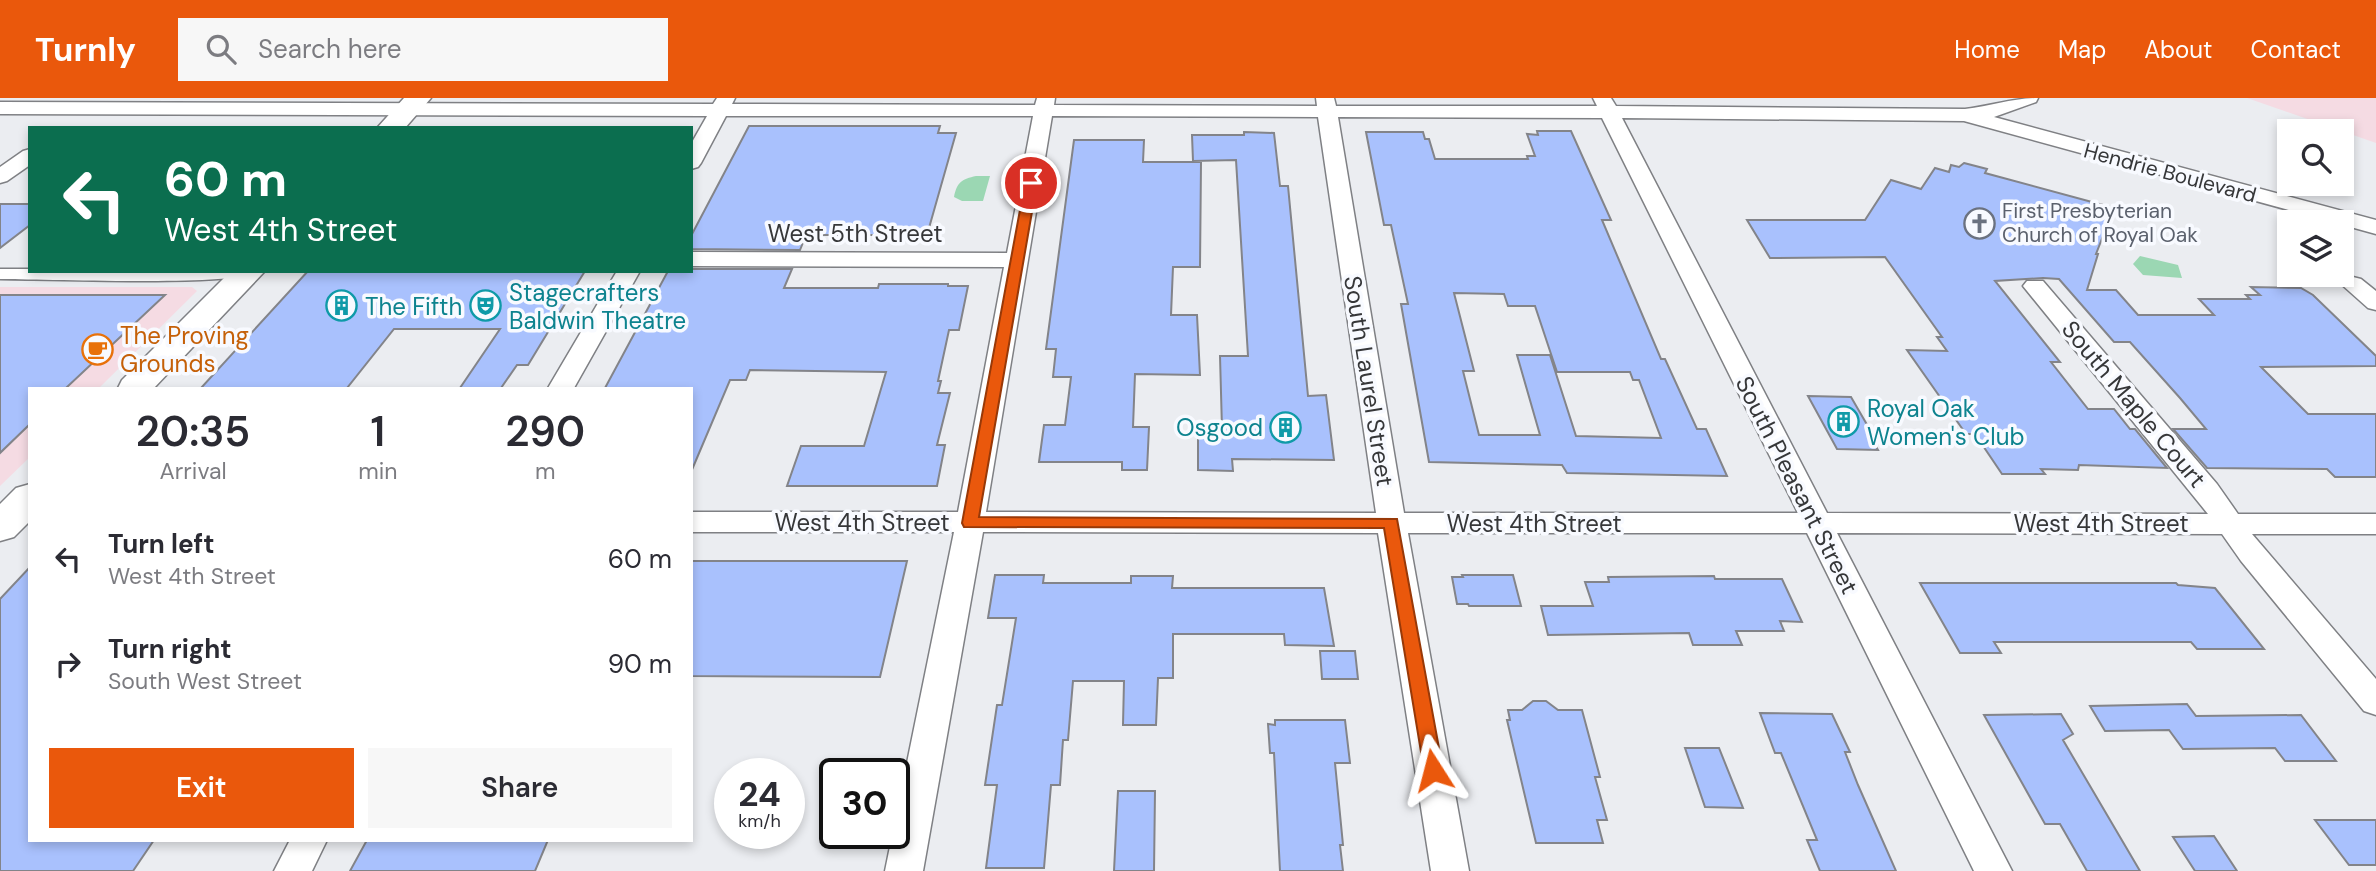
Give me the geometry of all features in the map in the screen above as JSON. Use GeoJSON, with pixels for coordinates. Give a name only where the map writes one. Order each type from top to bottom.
{"type":"FeatureCollection","features":[{"type":"Feature","properties":{"kind":"main road"},"geometry":{"type":"LineString","coordinates":[[136,387],[248,273]]}},
{"type":"Feature","properties":{"kind":"street"},"geometry":{"type":"LineString","coordinates":[[1895,98],[1922,114]]}},
{"type":"Feature","properties":{"kind":"street"},"geometry":{"type":"LineString","coordinates":[[0,108],[101,103],[406,112],[723,104],[1606,105],[1965,115],[1995,111],[2029,98]]}},
{"type":"Feature","properties":{"kind":"street"},"geometry":{"type":"LineString","coordinates":[[71,126],[101,103]]}},
{"type":"Feature","properties":{"kind":"street"},"geometry":{"type":"LineString","coordinates":[[693,159],[723,104]]}},
{"type":"Feature","properties":{"kind":"street"},"geometry":{"type":"LineString","coordinates":[[904,871],[1046,104]]}},
{"type":"Feature","properties":{"kind":"street","name":"South Laurel Street"},"geometry":{"type":"LineString","coordinates":[[1326,105],[1391,523],[1450,871]]}},
{"type":"Feature","properties":{"kind":"street","name":"South Pleasant Street"},"geometry":{"type":"LineString","coordinates":[[1606,105],[1993,871]]}},
{"type":"Feature","properties":{"kind":"street","name":"Hendrie Boulevard"},"geometry":{"type":"LineString","coordinates":[[1965,115],[2376,227]]}},
{"type":"Feature","properties":{"kind":"street"},"geometry":{"type":"LineString","coordinates":[[0,177],[28,156]]}},
{"type":"Feature","properties":{"kind":"street","name":"West 5th Street"},"geometry":{"type":"LineString","coordinates":[[693,259],[1018,260]]}},
{"type":"Feature","properties":{"kind":"street"},"geometry":{"type":"LineString","coordinates":[[0,274],[124,273]]}},
{"type":"Feature","properties":{"kind":"street"},"geometry":{"type":"LineString","coordinates":[[562,387],[628,273]]}},
{"type":"Feature","properties":{"kind":"street"},"geometry":{"type":"LineString","coordinates":[[2354,285],[2376,303]]}},
{"type":"Feature","properties":{"kind":"street","name":"South Maple Court"},"geometry":{"type":"LineString","coordinates":[[2035,286],[2199,480],[2251,554],[2376,702]]}},
{"type":"Feature","properties":{"kind":"street","name":"West 4th Street"},"geometry":{"type":"LineString","coordinates":[[693,522],[2376,524]]}},
{"type":"Feature","properties":{"kind":"street"},"geometry":{"type":"LineString","coordinates":[[293,871],[308,842]]}},
{"type":"Feature","properties":{"kind":"shaded area"},"geometry":{"type":"Polygon","coordinates":[[[2247,98],[2376,98],[2376,143],[2354,135],[2354,119],[2307,119],[2247,98]]]}},
{"type":"Feature","properties":{"kind":"shaded area"},"geometry":{"type":"Polygon","coordinates":[[[0,287],[192,287],[197,291],[100,387],[28,387],[28,459],[0,486],[0,287]]]}},
{"type":"Feature","properties":{"kind":"green space"},"geometry":{"type":"Polygon","coordinates":[[[976,176],[990,176],[983,201],[962,201],[954,197],[961,182],[976,176]]]}},
{"type":"Feature","properties":{"kind":"green space"},"geometry":{"type":"Polygon","coordinates":[[[2140,256],[2178,265],[2182,278],[2143,275],[2133,264],[2140,256]]]}},
{"type":"Feature","properties":{"kind":"building"},"geometry":{"type":"Polygon","coordinates":[[[749,126],[940,126],[938,133],[956,133],[927,235],[806,235],[800,250],[693,249],[693,232],[749,126]]]}},
{"type":"Feature","properties":{"kind":"building"},"geometry":{"type":"Polygon","coordinates":[[[1537,131],[1571,131],[1611,220],[1602,220],[1661,359],[1665,359],[1697,429],[1706,429],[1727,476],[1567,473],[1562,465],[1429,462],[1401,304],[1408,304],[1391,225],[1384,225],[1366,132],[1423,132],[1425,139],[1429,139],[1435,159],[1528,159],[1527,156],[1535,156],[1527,134],[1538,135],[1537,131]],[[1454,293],[1474,371],[1463,371],[1479,435],[1540,435],[1517,355],[1550,355],[1576,436],[1661,438],[1639,380],[1633,380],[1630,372],[1557,372],[1535,306],[1508,306],[1504,294],[1454,293]]]}},
{"type":"Feature","properties":{"kind":"building"},"geometry":{"type":"Polygon","coordinates":[[[1244,132],[1274,133],[1280,186],[1288,186],[1308,396],[1326,395],[1334,460],[1232,459],[1233,471],[1198,470],[1198,434],[1208,434],[1208,429],[1222,429],[1220,356],[1248,356],[1236,160],[1193,161],[1192,135],[1244,135],[1244,132]]]}},
{"type":"Feature","properties":{"kind":"building"},"geometry":{"type":"Polygon","coordinates":[[[1074,140],[1144,140],[1143,162],[1201,162],[1200,267],[1173,267],[1171,315],[1197,315],[1200,375],[1135,374],[1133,427],[1149,427],[1147,470],[1122,470],[1122,462],[1039,462],[1044,425],[1065,425],[1071,377],[1053,377],[1056,349],[1046,349],[1074,140]]]}},
{"type":"Feature","properties":{"kind":"building"},"geometry":{"type":"Polygon","coordinates":[[[1964,163],[1987,169],[1985,173],[2114,208],[2096,254],[2087,290],[2116,290],[2138,315],[2214,315],[2199,299],[2250,299],[2246,295],[2260,295],[2251,287],[2301,288],[2313,295],[2376,356],[2376,366],[2261,367],[2308,414],[2376,414],[2376,477],[2335,477],[2327,469],[2207,468],[2173,429],[2206,429],[2180,398],[2130,342],[2114,342],[2059,279],[2043,278],[1995,281],[2060,362],[2051,362],[2088,409],[2114,409],[2130,429],[2135,429],[2167,468],[2079,465],[2078,470],[2041,469],[2045,474],[2002,474],[1975,434],[1966,434],[1907,350],[1947,351],[1937,337],[1942,337],[1885,257],[1770,258],[1747,220],[1865,220],[1891,180],[1921,189],[1935,168],[1949,172],[1951,165],[1959,167],[1964,163]]]}},
{"type":"Feature","properties":{"kind":"building"},"geometry":{"type":"Polygon","coordinates":[[[0,204],[28,204],[28,227],[0,248],[0,204]]]}},
{"type":"Feature","properties":{"kind":"building"},"geometry":{"type":"Polygon","coordinates":[[[693,269],[792,269],[784,288],[878,288],[879,284],[968,286],[959,330],[949,330],[938,381],[941,381],[938,393],[950,393],[937,445],[945,445],[937,486],[787,486],[801,446],[864,446],[886,372],[750,370],[746,380],[730,380],[693,467],[693,387],[606,387],[667,273],[693,273],[693,269]]]}},
{"type":"Feature","properties":{"kind":"building"},"geometry":{"type":"Polygon","coordinates":[[[306,273],[584,273],[528,365],[517,365],[502,387],[461,387],[500,329],[394,329],[348,387],[202,387],[306,273]]]}},
{"type":"Feature","properties":{"kind":"building"},"geometry":{"type":"Polygon","coordinates":[[[0,295],[165,295],[67,387],[28,387],[28,426],[0,453],[0,295]]]}},
{"type":"Feature","properties":{"kind":"building","name":"Royal Oak Women's Club"},"geometry":{"type":"Polygon","coordinates":[[[1808,396],[1851,397],[1873,435],[1869,435],[1878,450],[1837,449],[1808,396]]]}},
{"type":"Feature","properties":{"kind":"building"},"geometry":{"type":"Polygon","coordinates":[[[693,561],[907,561],[880,677],[693,676],[693,561]]]}},
{"type":"Feature","properties":{"kind":"building"},"geometry":{"type":"Polygon","coordinates":[[[28,569],[28,842],[153,842],[133,871],[0,871],[0,599],[28,569]]]}},
{"type":"Feature","properties":{"kind":"building"},"geometry":{"type":"Polygon","coordinates":[[[995,575],[1044,575],[1043,583],[1131,583],[1131,576],[1173,576],[1172,588],[1324,588],[1334,646],[1285,645],[1284,634],[1173,634],[1173,678],[1158,678],[1156,725],[1123,725],[1124,681],[1073,681],[1068,740],[1063,740],[1060,785],[1051,785],[1044,868],[986,868],[997,785],[985,785],[997,705],[1002,705],[1016,618],[988,618],[995,575]]]}},
{"type":"Feature","properties":{"kind":"building"},"geometry":{"type":"Polygon","coordinates":[[[1462,575],[1513,575],[1521,606],[1457,604],[1452,577],[1463,577],[1462,575]]]}},
{"type":"Feature","properties":{"kind":"building"},"geometry":{"type":"Polygon","coordinates":[[[1714,576],[1715,579],[1782,579],[1802,622],[1780,621],[1784,631],[1736,631],[1742,645],[1693,645],[1689,633],[1548,635],[1541,606],[1593,606],[1585,582],[1609,582],[1608,577],[1714,576]]]}},
{"type":"Feature","properties":{"kind":"building"},"geometry":{"type":"Polygon","coordinates":[[[1920,583],[2176,583],[2215,588],[2264,649],[2197,649],[2191,642],[1994,642],[2001,653],[1960,653],[1920,583]]]}},
{"type":"Feature","properties":{"kind":"building"},"geometry":{"type":"Polygon","coordinates":[[[1320,651],[1355,651],[1358,679],[1322,679],[1320,651]]]}},
{"type":"Feature","properties":{"kind":"building"},"geometry":{"type":"Polygon","coordinates":[[[1533,701],[1546,701],[1558,710],[1582,710],[1600,777],[1595,777],[1607,820],[1597,820],[1603,843],[1536,843],[1507,720],[1510,720],[1508,710],[1522,710],[1533,701]]]}},
{"type":"Feature","properties":{"kind":"building"},"geometry":{"type":"Polygon","coordinates":[[[2187,704],[2196,716],[2301,715],[2336,761],[2285,761],[2275,748],[2183,749],[2169,730],[2105,731],[2090,706],[2187,704]]]}},
{"type":"Feature","properties":{"kind":"building"},"geometry":{"type":"Polygon","coordinates":[[[1760,713],[1832,714],[1850,752],[1845,752],[1858,785],[1896,871],[1820,871],[1807,840],[1817,840],[1781,753],[1775,753],[1760,713]]]}},
{"type":"Feature","properties":{"kind":"building"},"geometry":{"type":"Polygon","coordinates":[[[2061,714],[2073,734],[2063,740],[2140,871],[2087,871],[2060,824],[2045,824],[1984,715],[2061,714]]]}},
{"type":"Feature","properties":{"kind":"building"},"geometry":{"type":"Polygon","coordinates":[[[1275,720],[1345,720],[1350,763],[1335,763],[1343,871],[1280,871],[1274,753],[1270,753],[1268,724],[1275,725],[1275,720]]]}},
{"type":"Feature","properties":{"kind":"building"},"geometry":{"type":"Polygon","coordinates":[[[1685,748],[1719,748],[1743,808],[1705,807],[1685,748]]]}},
{"type":"Feature","properties":{"kind":"building"},"geometry":{"type":"Polygon","coordinates":[[[1118,791],[1155,791],[1154,871],[1114,871],[1118,791]]]}},
{"type":"Feature","properties":{"kind":"building"},"geometry":{"type":"Polygon","coordinates":[[[2315,820],[2376,820],[2376,865],[2349,865],[2315,820]]]}},
{"type":"Feature","properties":{"kind":"building"},"geometry":{"type":"Polygon","coordinates":[[[2214,836],[2237,871],[2195,871],[2173,837],[2214,836]]]}},
{"type":"Feature","properties":{"kind":"building"},"geometry":{"type":"Polygon","coordinates":[[[366,842],[547,842],[535,871],[350,871],[366,842]]]}},
{"type":"Feature","properties":{"kind":"place","name":"First Presbyterian Church of Royal Oak"},"geometry":{"type":"Point","coordinates":[1979,223]}},
{"type":"Feature","properties":{"kind":"place","name":"The Fifth"},"geometry":{"type":"Point","coordinates":[342,306]}},
{"type":"Feature","properties":{"kind":"place","name":"Stagecrafters Baldwin Theatre"},"geometry":{"type":"Point","coordinates":[486,306]}},
{"type":"Feature","properties":{"kind":"place","name":"The Proving Grounds"},"geometry":{"type":"Point","coordinates":[97,349]}},
{"type":"Feature","properties":{"kind":"place","name":"Royal Oak Women's Club"},"geometry":{"type":"Point","coordinates":[1844,422]}},
{"type":"Feature","properties":{"kind":"place","name":"Osgood"},"geometry":{"type":"Point","coordinates":[1286,427]}},
{"type":"Feature","properties":{"kind":"route"},"geometry":{"type":"LineString","coordinates":[[1031,183],[970,523],[1391,523],[1433,770]]}}]}
